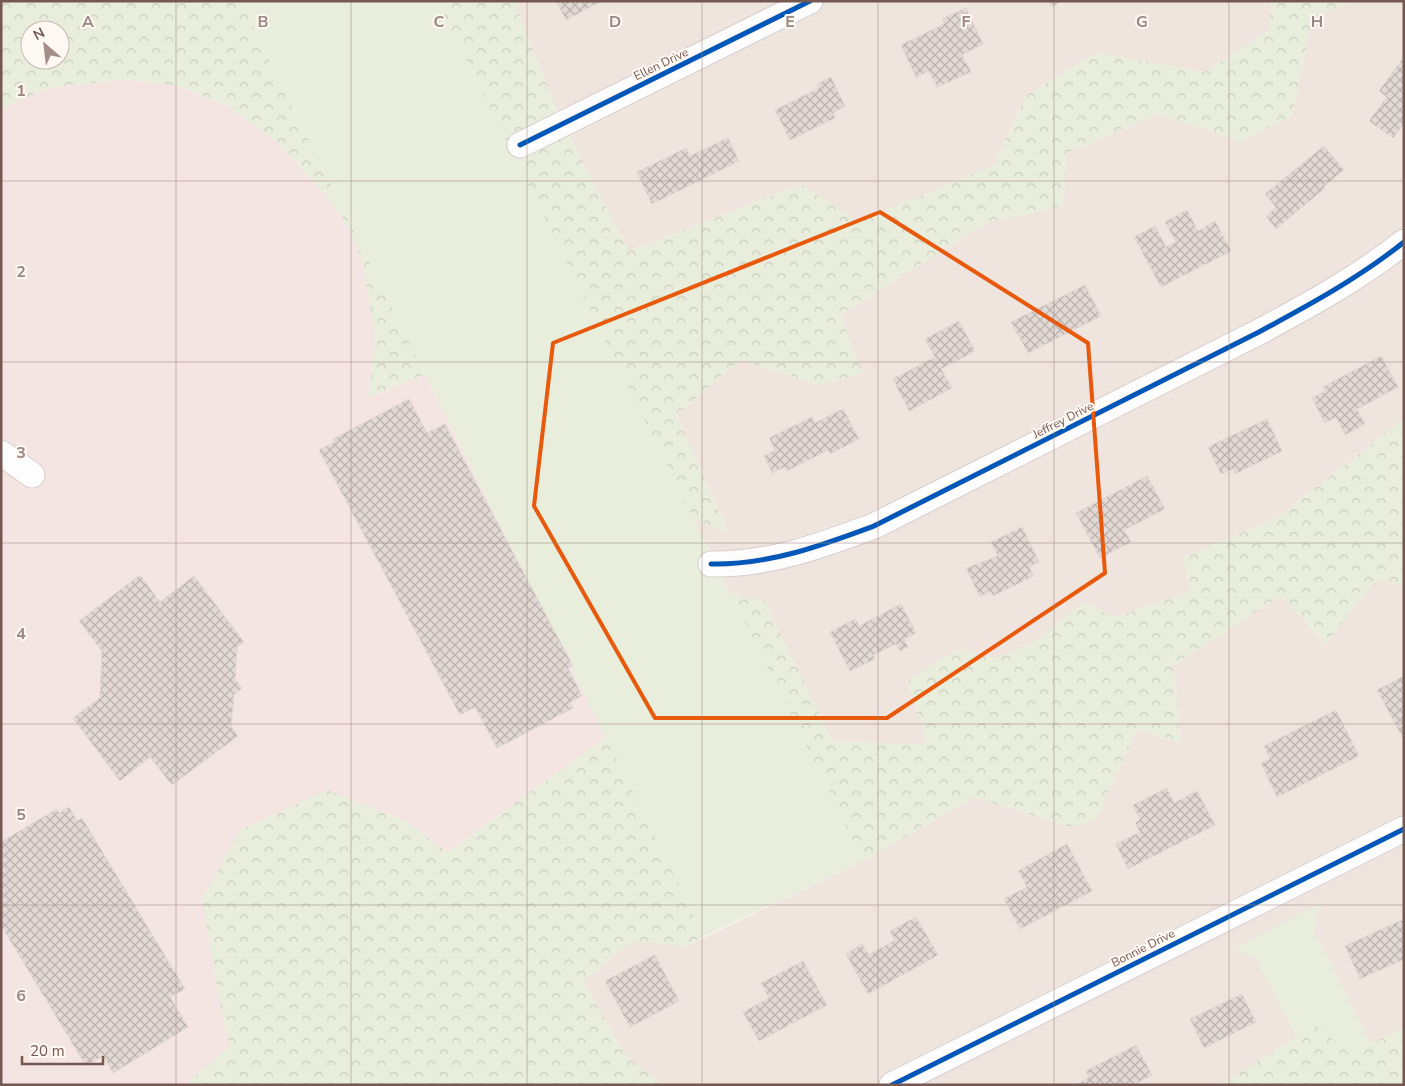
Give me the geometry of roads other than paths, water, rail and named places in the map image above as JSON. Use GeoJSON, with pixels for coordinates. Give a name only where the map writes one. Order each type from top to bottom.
{"type":"FeatureCollection","features":[{"type":"Feature","properties":{"kind":"street","name":"Ellen Drive"},"geometry":{"type":"LineString","coordinates":[[520,145],[810,1]]}},
{"type":"Feature","properties":{"kind":"street","name":"Jeffrey Drive"},"geometry":{"type":"LineString","coordinates":[[711,564],[741,565],[780,557],[816,547],[874,526],[1253,335],[1316,301],[1379,262],[1404,242]]}},
{"type":"Feature","properties":{"kind":"street"},"geometry":{"type":"LineString","coordinates":[[1,453],[32,475]]}},
{"type":"Feature","properties":{"kind":"street","name":"Bonnie Drive"},"geometry":{"type":"LineString","coordinates":[[892,1085],[1404,829]]}}]}
